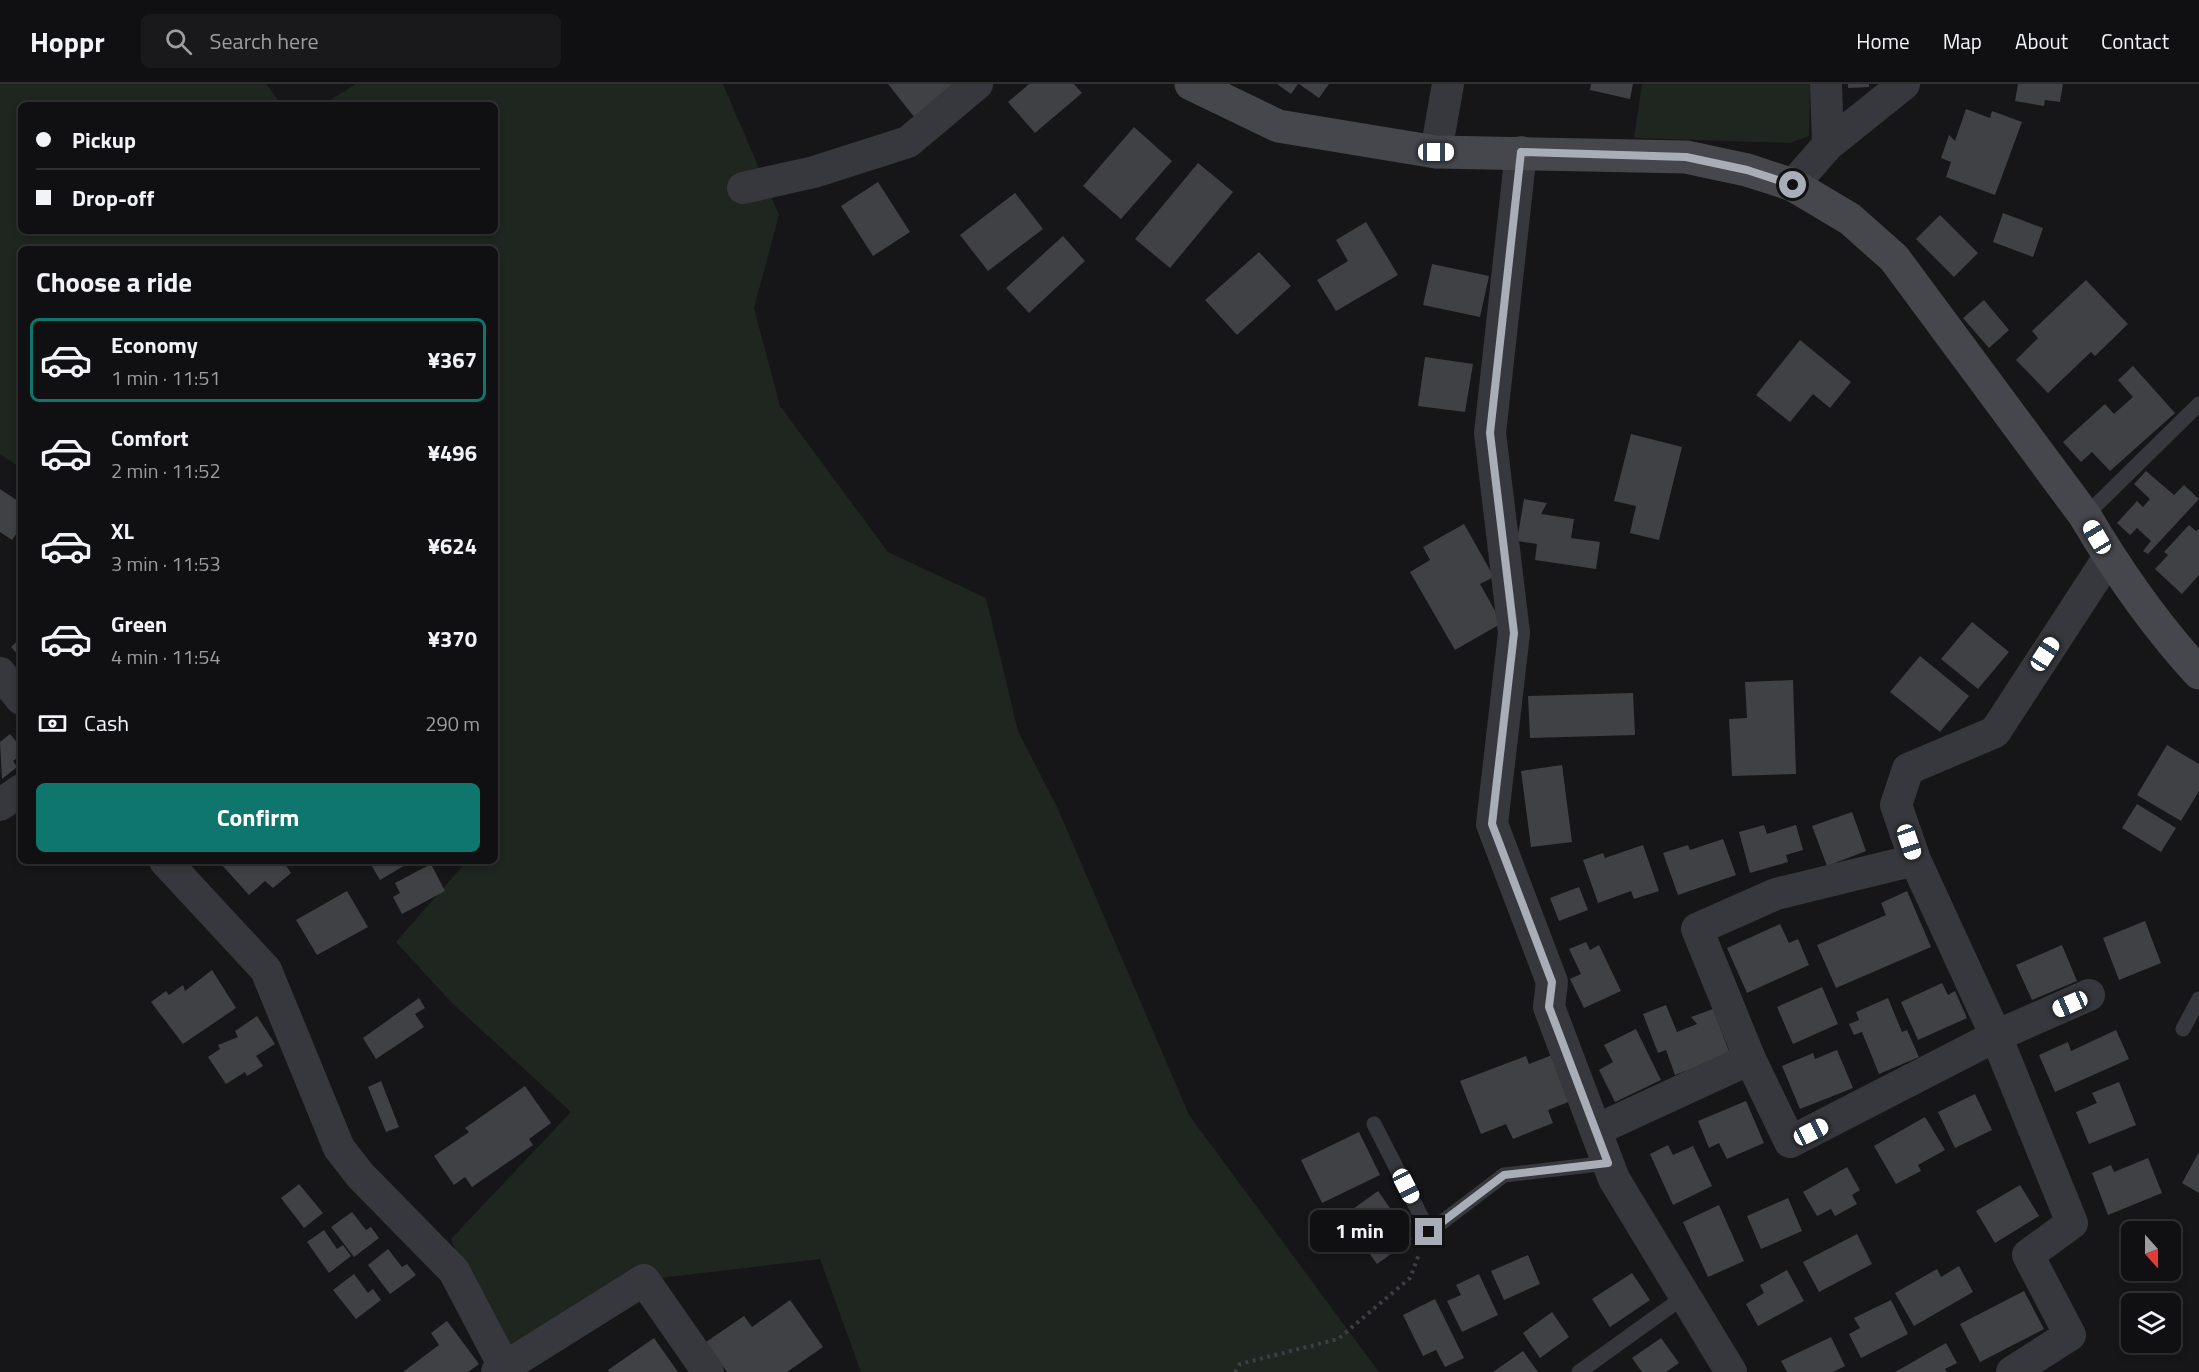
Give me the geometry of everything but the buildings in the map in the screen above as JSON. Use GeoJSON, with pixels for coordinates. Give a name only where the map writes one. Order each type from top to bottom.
{"type":"FeatureCollection","features":[{"type":"Feature","properties":{"kind":"street"},"geometry":{"type":"LineString","coordinates":[[743,188],[814,172],[908,142],[977,84]]}},
{"type":"Feature","properties":{"kind":"street"},"geometry":{"type":"LineString","coordinates":[[1191,84],[1278,126],[1436,152],[1686,157],[1747,170],[1793,185],[1850,219],[1894,258],[2085,516],[2109,557],[2169,641],[2199,673]]}},
{"type":"Feature","properties":{"kind":"street"},"geometry":{"type":"LineString","coordinates":[[1436,152],[1449,84]]}},
{"type":"Feature","properties":{"kind":"street"},"geometry":{"type":"LineString","coordinates":[[1826,84],[1828,145]]}},
{"type":"Feature","properties":{"kind":"street"},"geometry":{"type":"LineString","coordinates":[[1793,185],[1828,145],[1904,84]]}},
{"type":"Feature","properties":{"kind":"street"},"geometry":{"type":"LineString","coordinates":[[1521,152],[1490,433],[1514,633],[1492,824],[1552,982],[1549,1007],[1614,1179],[1731,1372]]}},
{"type":"Feature","properties":{"kind":"street"},"geometry":{"type":"LineString","coordinates":[[2012,1372],[2070,1335],[2028,1256],[2072,1223],[1996,1036],[1915,860],[1896,805],[1908,769],[1995,732],[2109,557]]}},
{"type":"Feature","properties":{"kind":"street"},"geometry":{"type":"LineString","coordinates":[[0,673],[18,695]]}},
{"type":"Feature","properties":{"kind":"street"},"geometry":{"type":"LineString","coordinates":[[0,805],[18,792]]}},
{"type":"Feature","properties":{"kind":"street"},"geometry":{"type":"LineString","coordinates":[[1915,860],[1776,894],[1697,929],[1750,1059],[1790,1142],[1996,1036],[2089,995]]}},
{"type":"Feature","properties":{"kind":"street"},"geometry":{"type":"LineString","coordinates":[[168,864],[266,970],[339,1148],[360,1176],[454,1271],[503,1370],[644,1280],[708,1372]]}},
{"type":"Feature","properties":{"kind":"street"},"geometry":{"type":"LineString","coordinates":[[1596,1130],[1750,1059]]}},
{"type":"Feature","properties":{"kind":"lane"},"geometry":{"type":"LineString","coordinates":[[2085,516],[2199,404]]}},
{"type":"Feature","properties":{"kind":"lane"},"geometry":{"type":"LineString","coordinates":[[2184,1029],[2199,999]]}},
{"type":"Feature","properties":{"kind":"lane"},"geometry":{"type":"LineString","coordinates":[[1374,1124],[1429,1232],[1504,1175],[1608,1163]]}},
{"type":"Feature","properties":{"kind":"lane"},"geometry":{"type":"LineString","coordinates":[[1579,1372],[1685,1296]]}},
{"type":"Feature","properties":{"kind":"path"},"geometry":{"type":"LineString","coordinates":[[1235,1372],[1240,1364],[1338,1339],[1410,1278],[1427,1228]]}},
{"type":"Feature","properties":{"kind":"shaded area"},"geometry":{"type":"Polygon","coordinates":[[[0,84],[266,84],[280,102],[18,102],[18,234],[498,234],[498,102],[327,102],[356,84],[723,84],[779,215],[754,308],[780,406],[888,552],[986,598],[1018,731],[1058,809],[1189,1115],[1379,1372],[861,1372],[820,1259],[644,1280],[499,1358],[451,1239],[571,1112],[451,1002],[396,942],[464,864],[498,864],[498,246],[18,246],[18,466],[0,454],[0,84]]]}},
{"type":"Feature","properties":{"kind":"shaded area"},"geometry":{"type":"Polygon","coordinates":[[[1642,84],[1810,84],[1809,136],[1790,143],[1634,138],[1642,84]]]}},
{"type":"Feature","properties":{"kind":"route"},"geometry":{"type":"LineString","coordinates":[[1429,1232],[1504,1175],[1608,1163],[1549,1007],[1552,982],[1492,824],[1514,633],[1490,433],[1521,152],[1686,157],[1747,170],[1793,185]]}}]}
